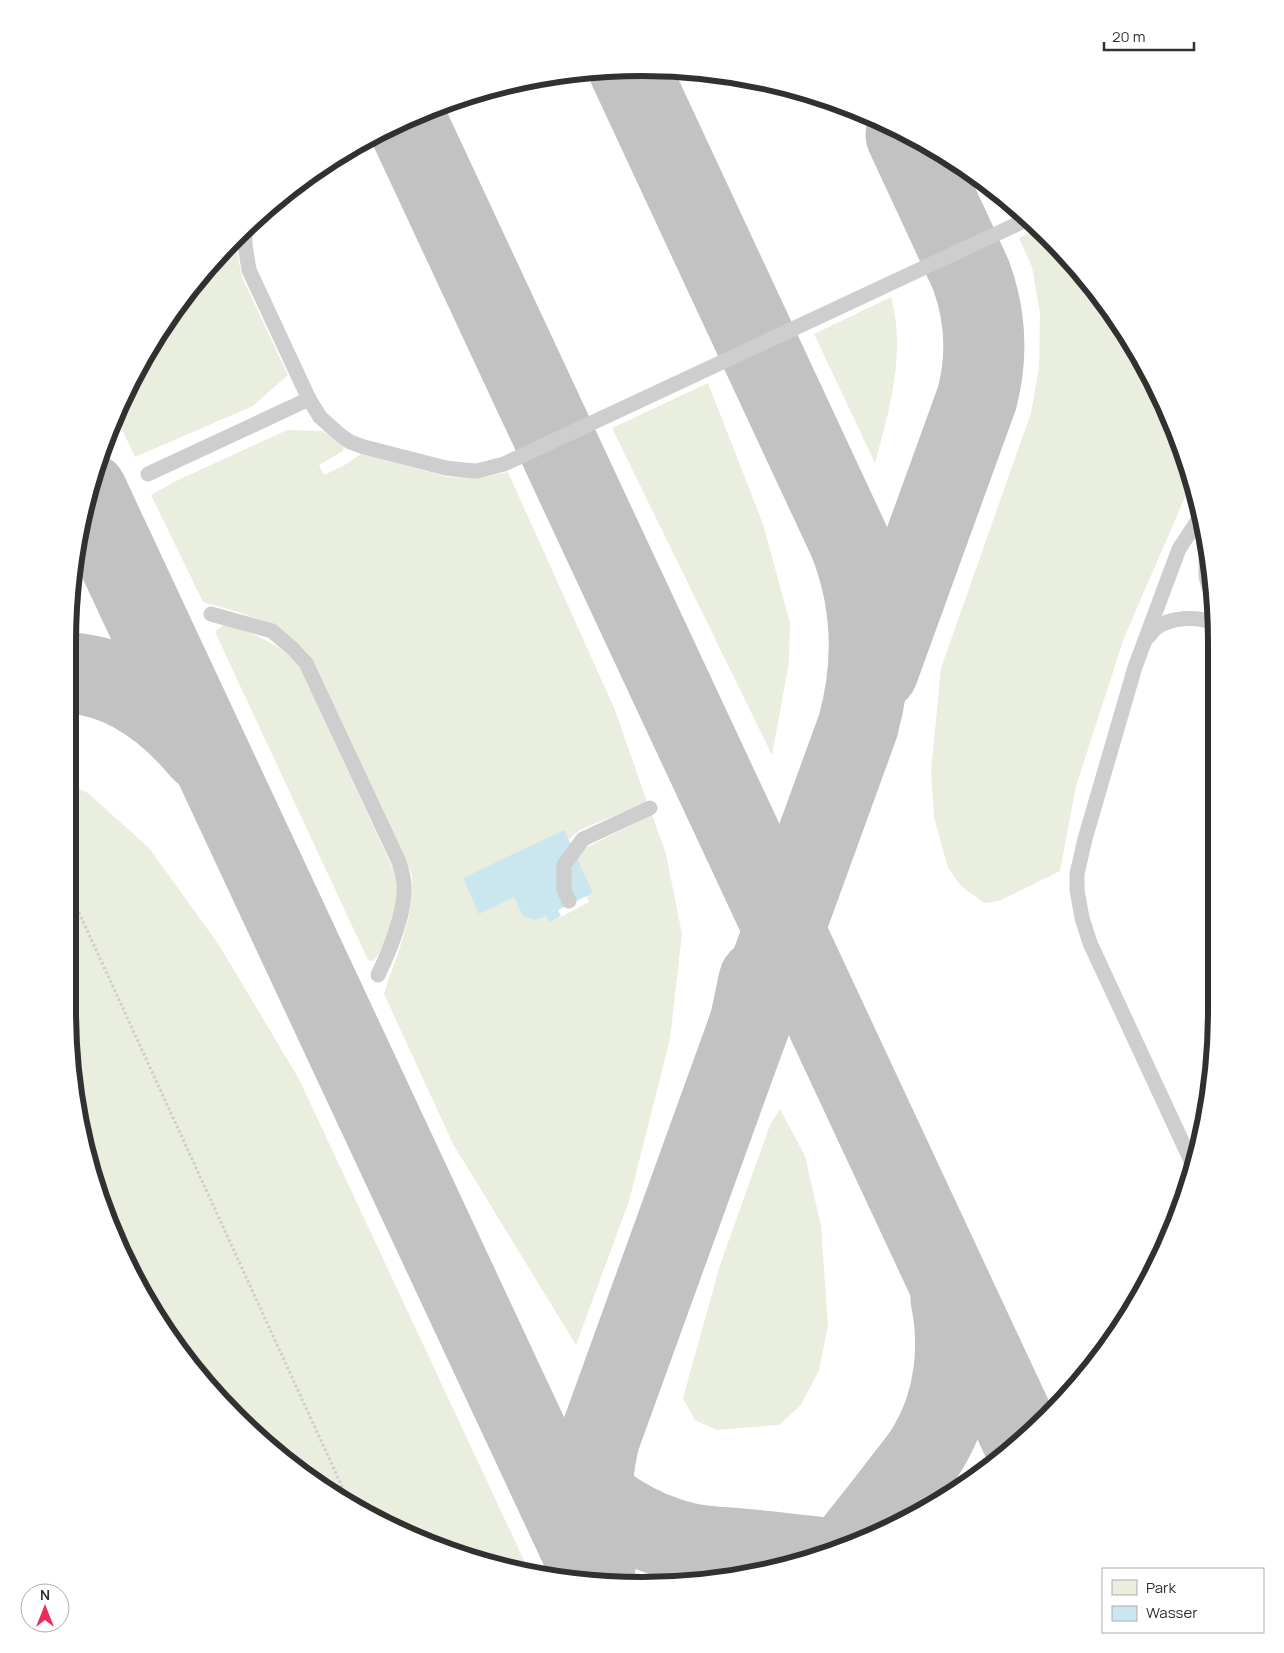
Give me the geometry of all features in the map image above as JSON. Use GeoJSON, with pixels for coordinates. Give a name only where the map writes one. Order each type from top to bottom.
{"type":"FeatureCollection","features":[{"type":"Feature","properties":{"kind":"lane"},"geometry":{"type":"LineString","coordinates":[[245,239],[249,270],[309,399],[320,417],[338,434],[350,442],[446,468],[477,471],[504,464],[1021,222]]}},
{"type":"Feature","properties":{"kind":"lane"},"geometry":{"type":"LineString","coordinates":[[148,474],[309,399]]}},
{"type":"Feature","properties":{"kind":"lane"},"geometry":{"type":"LineString","coordinates":[[1188,1155],[1090,943],[1080,912],[1077,890],[1079,866],[1085,838],[1135,667],[1180,549],[1195,525]]}},
{"type":"Feature","properties":{"kind":"lane"},"geometry":{"type":"LineString","coordinates":[[211,614],[272,632],[293,648],[306,663],[399,862],[404,885],[400,915],[389,952],[378,975]]}},
{"type":"Feature","properties":{"kind":"lane"},"geometry":{"type":"LineString","coordinates":[[1146,640],[1156,628],[1167,622],[1193,619],[1207,621]]}},
{"type":"Feature","properties":{"kind":"lane"},"geometry":{"type":"LineString","coordinates":[[569,901],[564,890],[564,865],[583,838],[650,808]]}},
{"type":"Feature","properties":{"kind":"path"},"geometry":{"type":"LineString","coordinates":[[76,906],[344,1492]]}},
{"type":"Feature","properties":{"kind":"green space"},"geometry":{"type":"Polygon","coordinates":[[[1031,232],[1042,242],[1091,298],[1112,328],[1132,359],[1165,425],[1178,460],[1187,492],[1124,638],[1076,786],[1060,871],[999,901],[984,903],[961,886],[948,868],[934,817],[931,771],[941,668],[1031,413],[1039,368],[1040,313],[1032,267],[1019,238],[1031,232]]]}},
{"type":"Feature","properties":{"kind":"green space"},"geometry":{"type":"Polygon","coordinates":[[[237,248],[242,277],[288,375],[253,406],[135,457],[119,424],[135,392],[152,359],[193,298],[237,248]]]}},
{"type":"Feature","properties":{"kind":"green space"},"geometry":{"type":"Polygon","coordinates":[[[891,297],[897,339],[894,380],[891,401],[875,463],[814,334],[891,297]]]}},
{"type":"Feature","properties":{"kind":"green space"},"geometry":{"type":"Polygon","coordinates":[[[708,383],[763,524],[790,623],[789,662],[772,755],[612,428],[708,383]]]}},
{"type":"Feature","properties":{"kind":"green space"},"geometry":{"type":"Polygon","coordinates":[[[287,430],[323,431],[344,447],[343,451],[319,465],[324,475],[343,466],[361,454],[448,477],[479,478],[508,472],[615,710],[647,802],[580,830],[567,841],[549,896],[559,918],[589,902],[578,877],[576,865],[581,850],[652,815],[666,854],[682,934],[670,1039],[629,1201],[576,1345],[453,1144],[384,994],[408,921],[411,906],[412,875],[315,665],[306,651],[281,630],[251,616],[203,602],[151,495],[176,481],[287,430]]]}},
{"type":"Feature","properties":{"kind":"green space"},"geometry":{"type":"Polygon","coordinates":[[[225,624],[257,636],[276,646],[301,669],[393,869],[398,889],[396,909],[387,938],[373,961],[368,960],[215,632],[225,624]]]}},
{"type":"Feature","properties":{"kind":"green space"},"geometry":{"type":"Polygon","coordinates":[[[76,788],[88,793],[149,848],[219,945],[299,1079],[526,1564],[460,1547],[425,1534],[359,1501],[298,1460],[242,1411],[217,1384],[193,1355],[152,1294],[119,1228],[106,1193],[87,1121],[81,1085],[76,1011],[76,788]]]}},
{"type":"Feature","properties":{"kind":"green space"},"geometry":{"type":"Polygon","coordinates":[[[780,1109],[805,1156],[821,1226],[828,1326],[819,1370],[801,1405],[779,1425],[716,1430],[695,1420],[683,1398],[720,1265],[770,1125],[780,1109]]]}},
{"type":"Feature","properties":{"kind":"water"},"geometry":{"type":"Polygon","coordinates":[[[564,830],[593,893],[558,910],[561,916],[549,922],[546,916],[535,920],[523,916],[514,897],[479,914],[463,878],[564,830]]]}},
{"type":"Feature","properties":{"kind":"taxiway"},"geometry":{"type":"LineString","coordinates":[[632,76],[849,541],[863,586],[867,610],[869,656],[867,679],[858,726],[746,1034]]}},
{"type":"Feature","properties":{"kind":"taxiway"},"geometry":{"type":"LineString","coordinates":[[409,127],[1019,1432]]}},
{"type":"Feature","properties":{"kind":"taxiway"},"geometry":{"type":"LineString","coordinates":[[878,671],[977,398],[981,382],[984,351],[980,306],[971,275],[910,144]]}},
{"type":"Feature","properties":{"kind":"taxiway"},"geometry":{"type":"LineString","coordinates":[[94,506],[593,1575]]}},
{"type":"Feature","properties":{"kind":"taxiway"},"geometry":{"type":"LineString","coordinates":[[76,674],[108,681],[126,688],[143,698],[174,722],[202,751]]}},
{"type":"Feature","properties":{"kind":"taxiway"},"geometry":{"type":"LineString","coordinates":[[596,1561],[593,1546],[591,1500],[599,1440],[750,1023],[759,980]]}},
{"type":"Feature","properties":{"kind":"taxiway"},"geometry":{"type":"LineString","coordinates":[[863,1532],[923,1455],[938,1429],[945,1411],[954,1374],[955,1336],[951,1299]]}},
{"type":"Feature","properties":{"kind":"taxiway"},"geometry":{"type":"LineString","coordinates":[[558,1463],[586,1490],[617,1513],[633,1523],[669,1538],[703,1546],[796,1555]]}}]}
